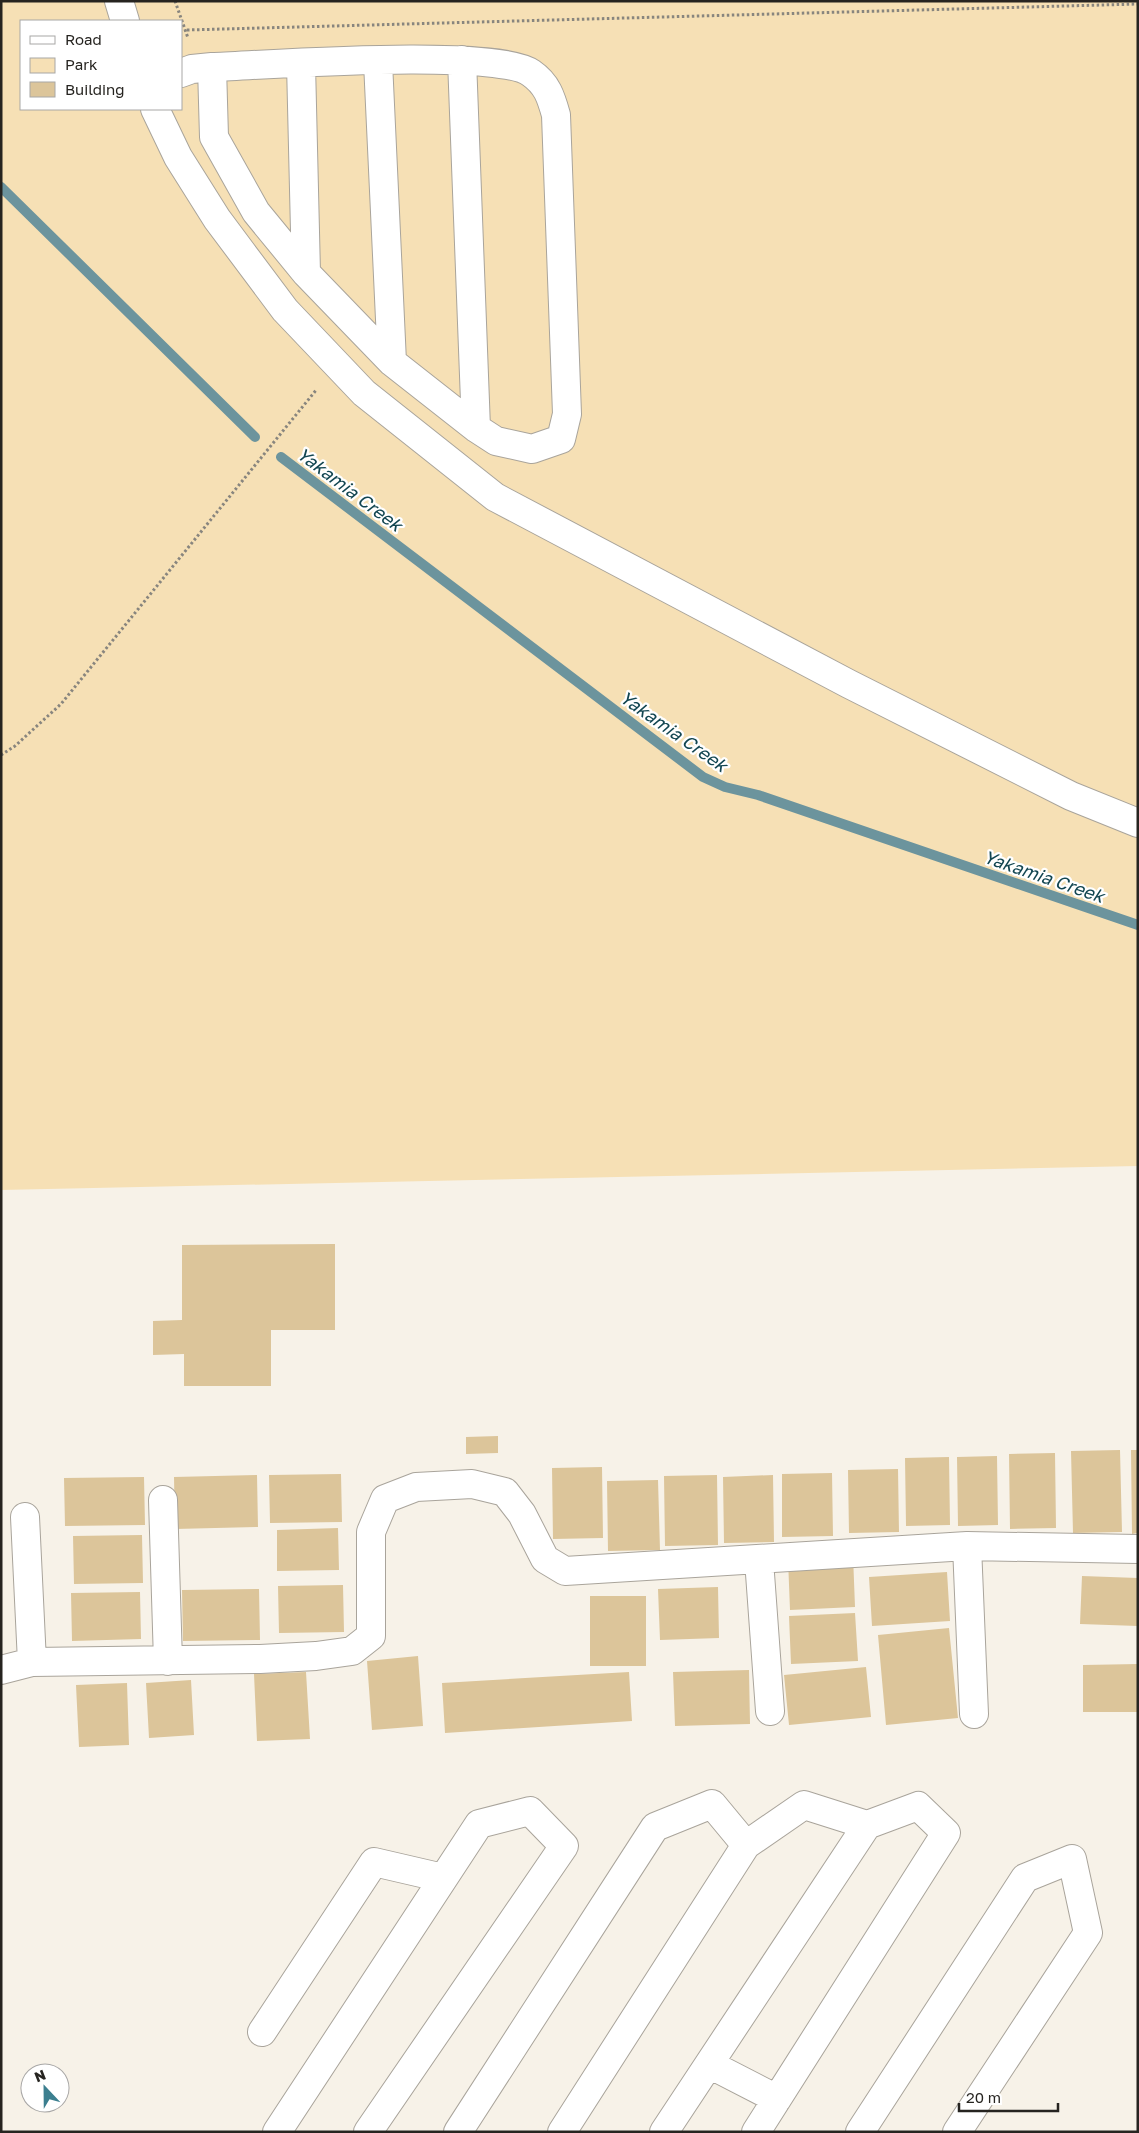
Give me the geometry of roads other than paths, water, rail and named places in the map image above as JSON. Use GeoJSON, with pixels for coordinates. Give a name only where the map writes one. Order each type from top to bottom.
{"type":"FeatureCollection","features":[{"type":"Feature","properties":{"kind":"street"},"geometry":{"type":"LineString","coordinates":[[118,1],[125,20]]}},
{"type":"Feature","properties":{"kind":"street"},"geometry":{"type":"LineString","coordinates":[[462,60],[476,428]]}},
{"type":"Feature","properties":{"kind":"street"},"geometry":{"type":"LineString","coordinates":[[182,72],[212,67],[462,60],[504,64],[530,72],[549,90],[556,114],[567,414],[561,438],[532,449],[496,441],[476,428],[392,362],[306,273],[256,212],[214,137],[212,67]]}},
{"type":"Feature","properties":{"kind":"street"},"geometry":{"type":"LineString","coordinates":[[378,62],[392,362]]}},
{"type":"Feature","properties":{"kind":"street"},"geometry":{"type":"LineString","coordinates":[[301,64],[306,273]]}},
{"type":"Feature","properties":{"kind":"street"},"geometry":{"type":"LineString","coordinates":[[155,110],[178,156],[217,219],[285,310],[364,393],[495,497],[876,697],[1071,796],[1138,823]]}},
{"type":"Feature","properties":{"kind":"street"},"geometry":{"type":"LineString","coordinates":[[1,1670],[32,1662],[269,1659],[316,1656],[352,1651],[371,1636],[371,1532],[385,1500],[416,1487],[472,1484],[505,1492],[522,1514],[545,1559],[565,1571],[968,1546],[1138,1549]]}},
{"type":"Feature","properties":{"kind":"street"},"geometry":{"type":"LineString","coordinates":[[163,1500],[168,1661]]}},
{"type":"Feature","properties":{"kind":"street"},"geometry":{"type":"LineString","coordinates":[[25,1516],[32,1662]]}},
{"type":"Feature","properties":{"kind":"street"},"geometry":{"type":"LineString","coordinates":[[968,1546],[974,1714]]}},
{"type":"Feature","properties":{"kind":"street"},"geometry":{"type":"LineString","coordinates":[[760,1560],[770,1711]]}},
{"type":"Feature","properties":{"kind":"street"},"geometry":{"type":"LineString","coordinates":[[458,2132],[655,1827],[712,1804],[746,1845]]}},
{"type":"Feature","properties":{"kind":"street"},"geometry":{"type":"LineString","coordinates":[[562,2132],[746,1845],[804,1805],[866,1825]]}},
{"type":"Feature","properties":{"kind":"street"},"geometry":{"type":"LineString","coordinates":[[664,2132],[866,1825],[918,1806],[946,1833],[756,2132]]}},
{"type":"Feature","properties":{"kind":"street"},"geometry":{"type":"LineString","coordinates":[[277,2132],[479,1824],[530,1811],[564,1846],[368,2132]]}},
{"type":"Feature","properties":{"kind":"street"},"geometry":{"type":"LineString","coordinates":[[860,2132],[1025,1878],[1072,1859],[1088,1933],[958,2132]]}},
{"type":"Feature","properties":{"kind":"street"},"geometry":{"type":"LineString","coordinates":[[262,2032],[374,1862],[443,1878]]}},
{"type":"Feature","properties":{"kind":"street"},"geometry":{"type":"LineString","coordinates":[[708,2064],[777,2099]]}},
{"type":"Feature","properties":{"kind":"waterway","name":"Yakamia Creek"},"geometry":{"type":"LineString","coordinates":[[1,187],[255,437]]}},
{"type":"Feature","properties":{"kind":"waterway","name":"Yakamia Creek"},"geometry":{"type":"LineString","coordinates":[[281,457],[703,777],[725,787],[758,795],[1138,925]]}}]}
